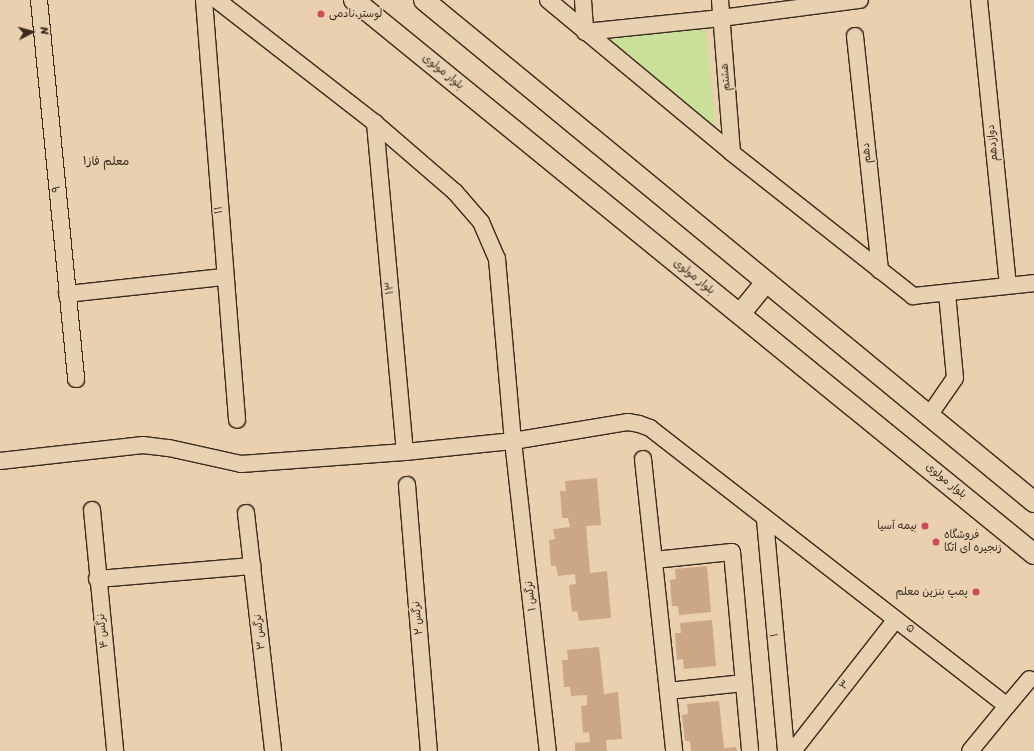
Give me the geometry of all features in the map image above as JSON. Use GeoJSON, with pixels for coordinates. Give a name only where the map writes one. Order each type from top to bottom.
{"type":"FeatureCollection","features":[{"type":"Feature","properties":{"kind":"street","name":"۹"},"geometry":{"type":"LineString","coordinates":[[39,0],[76,379]]}},
{"type":"Feature","properties":{"kind":"street","name":"۱۱"},"geometry":{"type":"LineString","coordinates":[[204,0],[224,277],[237,420]]}},
{"type":"Feature","properties":{"kind":"street","name":"نرگس ۱"},"geometry":{"type":"LineString","coordinates":[[217,0],[375,123],[455,192],[481,222],[498,259],[513,441],[548,751]]}},
{"type":"Feature","properties":{"kind":"street","name":"بلوار مولوی"},"geometry":{"type":"LineString","coordinates":[[354,0],[1034,554]]}},
{"type":"Feature","properties":{"kind":"street"},"geometry":{"type":"LineString","coordinates":[[424,0],[928,417],[1034,502]]}},
{"type":"Feature","properties":{"kind":"street"},"geometry":{"type":"LineString","coordinates":[[548,0],[732,153],[913,296],[1034,283]]}},
{"type":"Feature","properties":{"kind":"street"},"geometry":{"type":"LineString","coordinates":[[583,0],[585,32]]}},
{"type":"Feature","properties":{"kind":"street","name":"هشتم"},"geometry":{"type":"LineString","coordinates":[[720,0],[732,153]]}},
{"type":"Feature","properties":{"kind":"street"},"geometry":{"type":"LineString","coordinates":[[585,32],[721,18],[860,0]]}},
{"type":"Feature","properties":{"kind":"street","name":"دوازدهم"},"geometry":{"type":"LineString","coordinates":[[979,0],[1008,285]]}},
{"type":"Feature","properties":{"kind":"street","name":"دهم"},"geometry":{"type":"LineString","coordinates":[[855,36],[880,271]]}},
{"type":"Feature","properties":{"kind":"street","name":"۱۳"},"geometry":{"type":"LineString","coordinates":[[375,123],[405,452]]}},
{"type":"Feature","properties":{"kind":"street"},"geometry":{"type":"LineString","coordinates":[[67,294],[224,277]]}},
{"type":"Feature","properties":{"kind":"street"},"geometry":{"type":"LineString","coordinates":[[740,314],[766,282]]}},
{"type":"Feature","properties":{"kind":"street"},"geometry":{"type":"LineString","coordinates":[[928,417],[955,378],[947,293]]}},
{"type":"Feature","properties":{"kind":"street","name":"۵"},"geometry":{"type":"LineString","coordinates":[[0,461],[143,445],[169,448],[241,464],[405,452],[513,441],[628,422],[639,424],[650,428],[765,520],[896,619],[1007,706]]}},
{"type":"Feature","properties":{"kind":"street"},"geometry":{"type":"LineString","coordinates":[[643,459],[674,751]]}},
{"type":"Feature","properties":{"kind":"street","name":"نرگس ۲"},"geometry":{"type":"LineString","coordinates":[[407,485],[429,751]]}},
{"type":"Feature","properties":{"kind":"street","name":"نرگس ۴"},"geometry":{"type":"LineString","coordinates":[[92,510],[97,579],[115,751]]}},
{"type":"Feature","properties":{"kind":"street","name":"نرگس ۳"},"geometry":{"type":"LineString","coordinates":[[246,514],[273,751]]}},
{"type":"Feature","properties":{"kind":"street","name":"۱"},"geometry":{"type":"LineString","coordinates":[[765,520],[786,751]]}},
{"type":"Feature","properties":{"kind":"street"},"geometry":{"type":"LineString","coordinates":[[654,560],[732,552],[750,751]]}},
{"type":"Feature","properties":{"kind":"street"},"geometry":{"type":"LineString","coordinates":[[97,579],[252,566]]}},
{"type":"Feature","properties":{"kind":"street","name":"۳"},"geometry":{"type":"LineString","coordinates":[[793,751],[896,619]]}},
{"type":"Feature","properties":{"kind":"street"},"geometry":{"type":"LineString","coordinates":[[970,751],[1030,678]]}},
{"type":"Feature","properties":{"kind":"street"},"geometry":{"type":"LineString","coordinates":[[668,691],[744,683]]}},
{"type":"Feature","properties":{"kind":"green space"},"geometry":{"type":"Polygon","coordinates":[[[706,29],[715,127],[609,38],[706,29]]]}},
{"type":"Feature","properties":{"kind":"building"},"geometry":{"type":"Polygon","coordinates":[[[597,478],[601,525],[586,526],[590,573],[607,571],[611,618],[579,621],[577,611],[572,612],[569,585],[576,584],[575,574],[558,576],[556,566],[551,566],[549,540],[555,539],[553,529],[570,527],[568,518],[562,518],[560,491],[566,491],[565,481],[597,478]]]}},
{"type":"Feature","properties":{"kind":"building"},"geometry":{"type":"Polygon","coordinates":[[[707,566],[711,612],[679,615],[678,606],[672,606],[670,580],[676,579],[675,569],[707,566]]]}},
{"type":"Feature","properties":{"kind":"building"},"geometry":{"type":"Polygon","coordinates":[[[712,620],[716,666],[684,669],[683,659],[677,660],[675,633],[681,633],[680,623],[712,620]]]}},
{"type":"Feature","properties":{"kind":"building"},"geometry":{"type":"Polygon","coordinates":[[[599,647],[604,694],[618,692],[622,739],[606,740],[607,751],[575,751],[575,743],[590,742],[589,732],[583,733],[581,706],[587,705],[587,695],[571,696],[570,687],[564,687],[562,660],[568,660],[567,650],[599,647]]]}},
{"type":"Feature","properties":{"kind":"building"},"geometry":{"type":"Polygon","coordinates":[[[719,701],[724,748],[736,747],[737,751],[691,751],[690,741],[685,741],[682,715],[688,714],[687,704],[719,701]]]}},
{"type":"Feature","properties":{"kind":"place","name":"لوستر نادمی"},"geometry":{"type":"Point","coordinates":[321,14]}},
{"type":"Feature","properties":{"kind":"place","name":"بیمه آسیا"},"geometry":{"type":"Point","coordinates":[925,526]}},
{"type":"Feature","properties":{"kind":"place","name":"فروشگاه زنجیره ای اتکا"},"geometry":{"type":"Point","coordinates":[936,542]}},
{"type":"Feature","properties":{"kind":"place","name":"پمپ بنزین معلم"},"geometry":{"type":"Point","coordinates":[976,592]}},
{"type":"Feature","properties":{"kind":"district","name":"معلم فاز۱"},"geometry":{"type":"Point","coordinates":[106,162]}}]}
